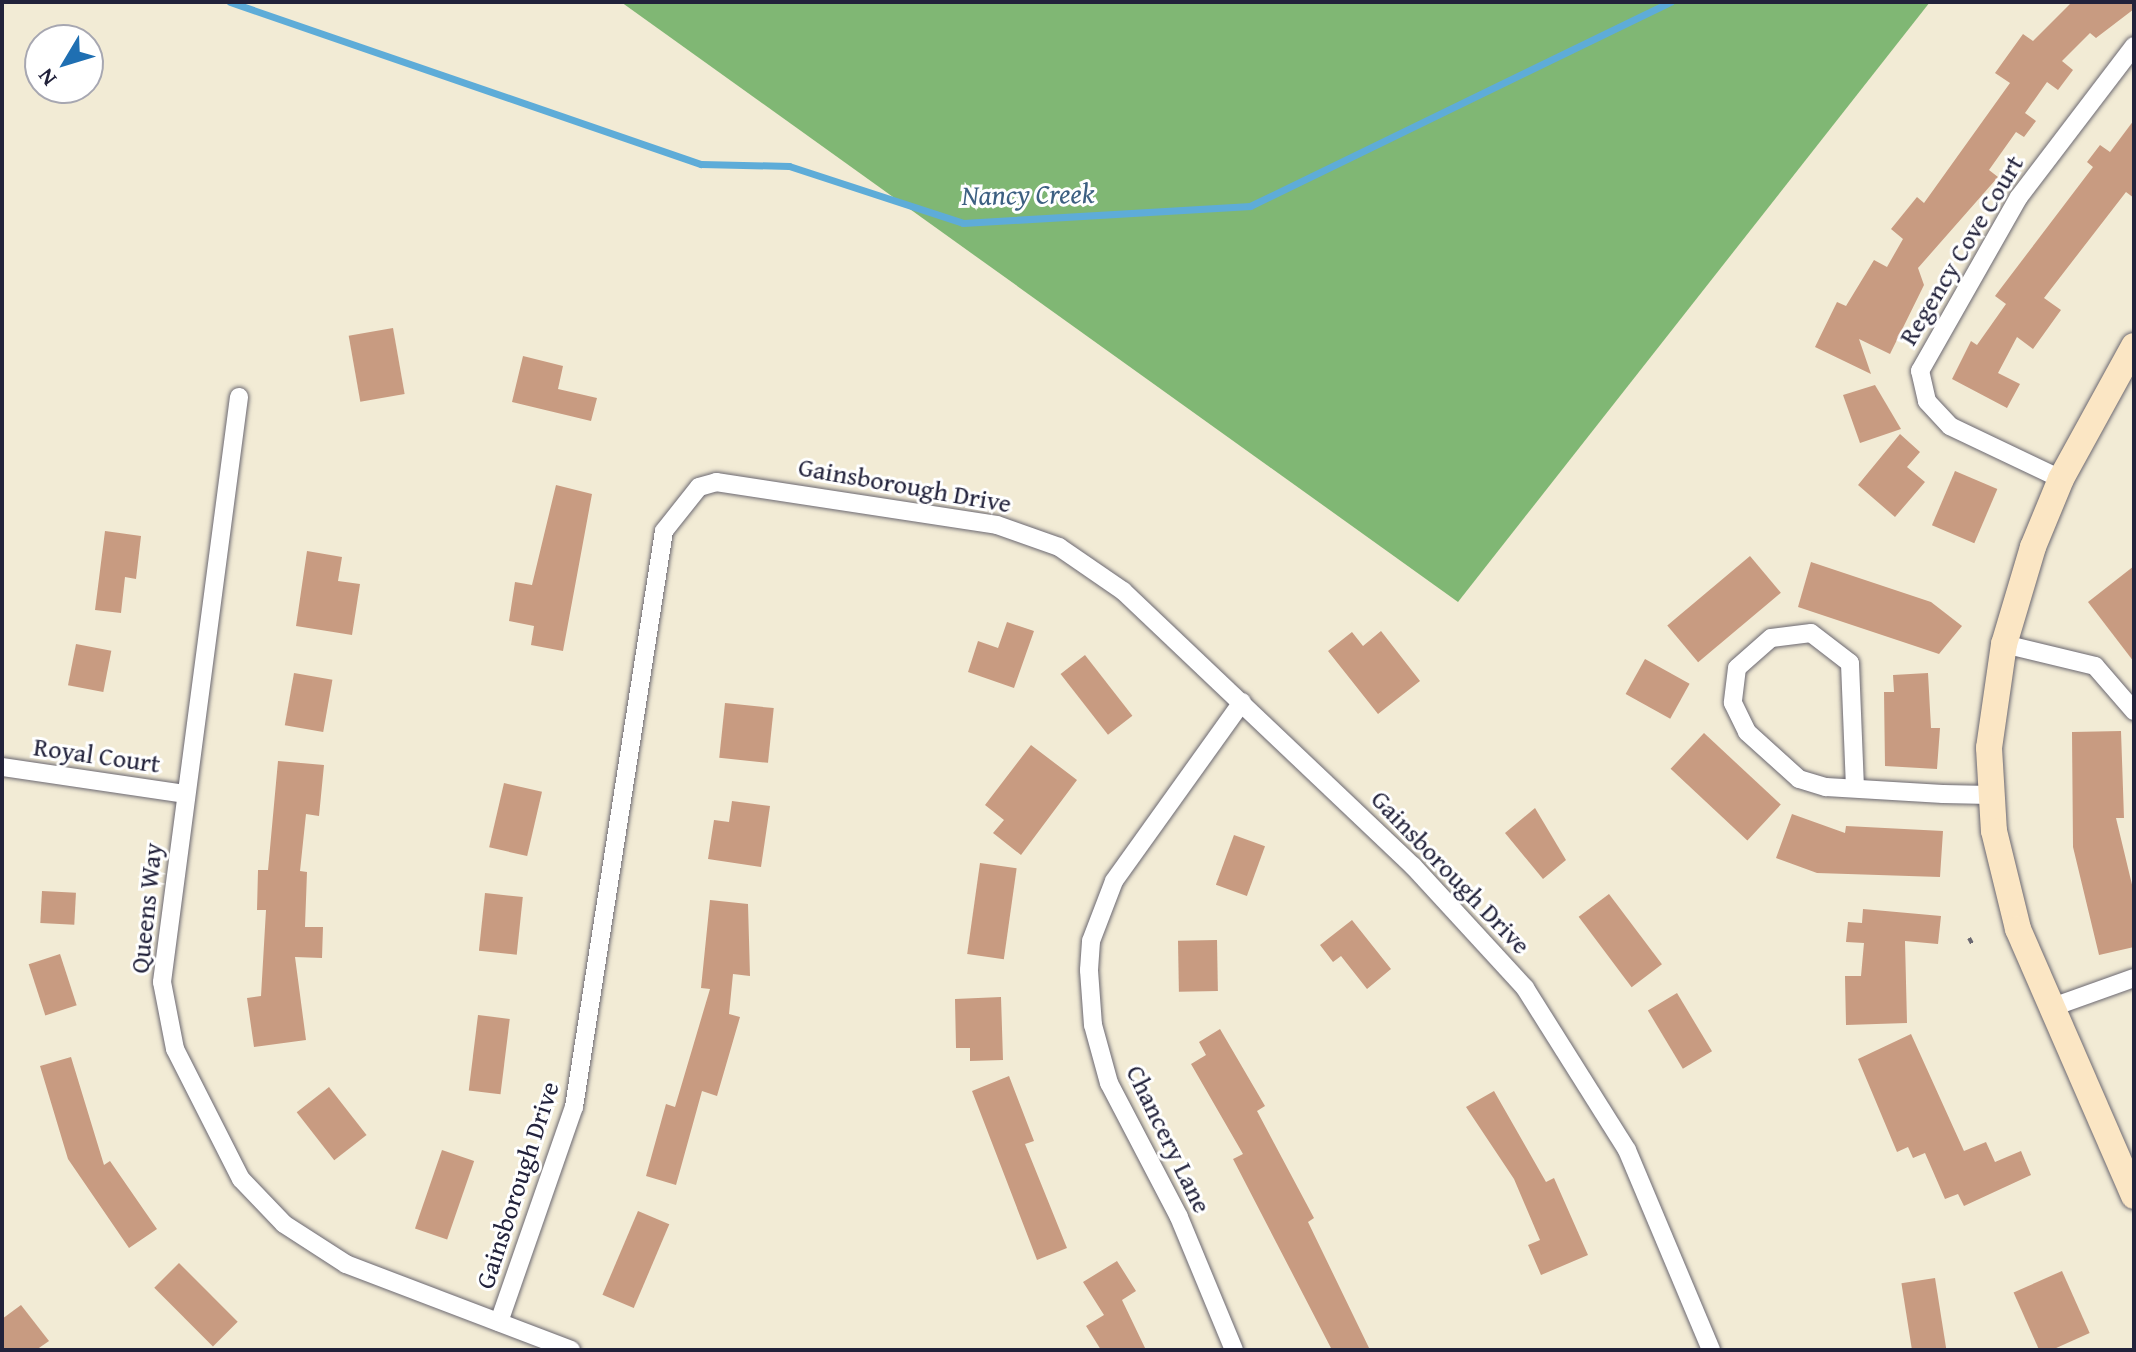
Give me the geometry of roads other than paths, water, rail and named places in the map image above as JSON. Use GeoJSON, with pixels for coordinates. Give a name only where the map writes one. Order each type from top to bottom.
{"type":"FeatureCollection","features":[{"type":"Feature","properties":{"kind":"street","name":"Regency Cove Court"},"geometry":{"type":"LineString","coordinates":[[2061,479],[1950,426],[1927,401],[1920,371],[2019,197],[2134,46]]}},
{"type":"Feature","properties":{"kind":"street"},"geometry":{"type":"LineString","coordinates":[[2134,346],[2061,479],[2004,644],[1990,795],[2009,899],[2050,1008],[2134,1196]]}},
{"type":"Feature","properties":{"kind":"street","name":"Queens Way"},"geometry":{"type":"LineString","coordinates":[[239,397],[184,794],[162,982],[175,1049],[207,1124],[241,1179],[284,1224],[346,1264],[571,1350]]}},
{"type":"Feature","properties":{"kind":"street","name":"Gainsborough Drive"},"geometry":{"type":"LineString","coordinates":[[499,1322],[574,1107],[664,531],[699,487],[761,486],[997,525],[1059,547],[1123,591],[1413,866],[1525,988],[1627,1150],[1711,1350]]}},
{"type":"Feature","properties":{"kind":"street"},"geometry":{"type":"LineString","coordinates":[[1855,788],[1850,663],[1811,633],[1771,638],[1737,668],[1736,717],[1799,779],[1855,788],[1990,795]]}},
{"type":"Feature","properties":{"kind":"street"},"geometry":{"type":"LineString","coordinates":[[2004,644],[2095,666],[2134,711]]}},
{"type":"Feature","properties":{"kind":"street","name":"Chancery Lane"},"geometry":{"type":"LineString","coordinates":[[1234,1350],[1179,1217],[1109,1083],[1093,1025],[1089,970],[1091,941],[1114,881],[1242,702]]}},
{"type":"Feature","properties":{"kind":"street","name":"Royal Court"},"geometry":{"type":"LineString","coordinates":[[2,767],[184,794]]}},
{"type":"Feature","properties":{"kind":"street"},"geometry":{"type":"LineString","coordinates":[[2050,1008],[2134,978]]}},
{"type":"Feature","properties":{"kind":"waterway","name":"Nancy Creek"},"geometry":{"type":"LineString","coordinates":[[230,2],[701,164],[789,166],[963,223],[1250,206],[1671,2]]}}]}
